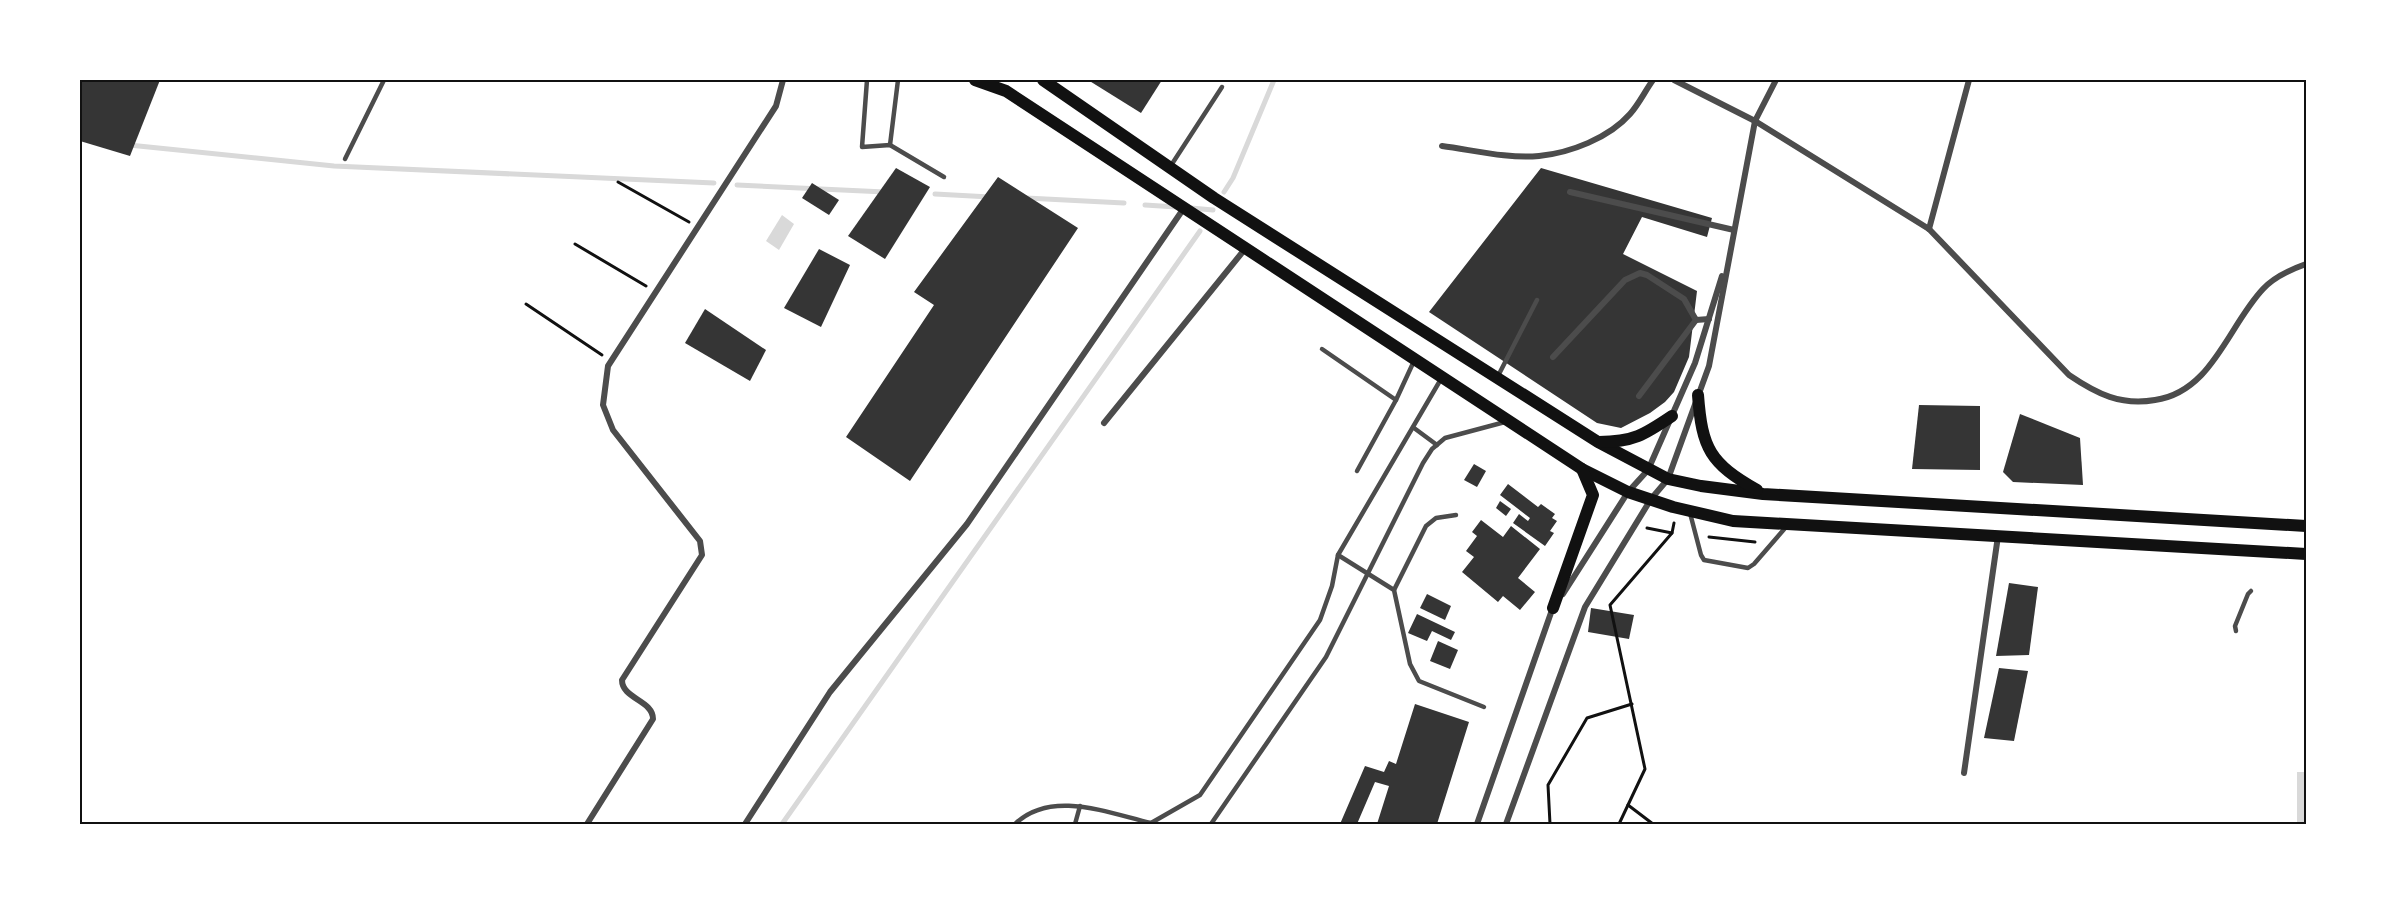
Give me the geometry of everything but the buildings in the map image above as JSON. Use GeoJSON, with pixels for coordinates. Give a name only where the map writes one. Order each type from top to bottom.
{"type":"FeatureCollection","features":[{"type":"Feature","properties":{"kind":"main road"},"geometry":{"type":"LineString","coordinates":[[975,80],[1006,91],[1582,469],[1628,492],[1689,511],[1733,521],[2307,554]]}},
{"type":"Feature","properties":{"kind":"main road"},"geometry":{"type":"LineString","coordinates":[[1043,80],[1170,167],[1497,378],[1598,442],[1668,479],[1763,494],[2307,526]]}},
{"type":"Feature","properties":{"kind":"main road"},"geometry":{"type":"LineString","coordinates":[[1698,395],[1701,427],[1711,455],[1729,474],[1763,494]]}},
{"type":"Feature","properties":{"kind":"main road"},"geometry":{"type":"LineString","coordinates":[[1598,442],[1614,442],[1644,436],[1672,416]]}},
{"type":"Feature","properties":{"kind":"main road"},"geometry":{"type":"LineString","coordinates":[[1552,609],[1593,495],[1582,469]]}},
{"type":"Feature","properties":{"kind":"street"},"geometry":{"type":"LineString","coordinates":[[587,825],[653,719],[650,709],[624,689],[622,680],[702,555],[700,541],[613,430],[603,405],[608,366],[776,105],[783,80]]}},
{"type":"Feature","properties":{"kind":"street"},"geometry":{"type":"LineString","coordinates":[[1442,146],[1508,155],[1539,156],[1588,143],[1608,132],[1630,114],[1653,80]]}},
{"type":"Feature","properties":{"kind":"street"},"geometry":{"type":"LineString","coordinates":[[1674,80],[1755,122],[1929,229],[2069,375],[2095,392],[2116,400],[2139,403],[2169,398],[2188,388],[2208,368],[2247,308],[2265,287],[2284,274],[2307,264]]}},
{"type":"Feature","properties":{"kind":"street"},"geometry":{"type":"LineString","coordinates":[[1506,825],[1585,607],[1651,500],[1668,479],[1709,366],[1755,122],[1776,80]]}},
{"type":"Feature","properties":{"kind":"street"},"geometry":{"type":"LineString","coordinates":[[1929,229],[1969,80]]}},
{"type":"Feature","properties":{"kind":"street"},"geometry":{"type":"LineString","coordinates":[[1570,192],[1734,230]]}},
{"type":"Feature","properties":{"kind":"street"},"geometry":{"type":"LineString","coordinates":[[745,825],[830,692],[968,524],[1184,208]]}},
{"type":"Feature","properties":{"kind":"street"},"geometry":{"type":"LineString","coordinates":[[1104,423],[1246,248]]}},
{"type":"Feature","properties":{"kind":"street"},"geometry":{"type":"LineString","coordinates":[[1477,825],[1552,609],[1628,492],[1648,470],[1695,363],[1730,249]]}},
{"type":"Feature","properties":{"kind":"street"},"geometry":{"type":"LineString","coordinates":[[1553,357],[1625,280],[1640,273],[1679,295],[1688,304],[1696,320]]}},
{"type":"Feature","properties":{"kind":"street"},"geometry":{"type":"LineString","coordinates":[[1639,396],[1696,320],[1709,319]]}},
{"type":"Feature","properties":{"kind":"street"},"geometry":{"type":"LineString","coordinates":[[1964,773],[1998,536]]}},
{"type":"Feature","properties":{"kind":"lane"},"geometry":{"type":"LineString","coordinates":[[345,159],[384,80]]}},
{"type":"Feature","properties":{"kind":"lane"},"geometry":{"type":"LineString","coordinates":[[867,80],[862,147],[890,145],[944,177]]}},
{"type":"Feature","properties":{"kind":"lane"},"geometry":{"type":"LineString","coordinates":[[890,145],[898,80]]}},
{"type":"Feature","properties":{"kind":"lane"},"geometry":{"type":"LineString","coordinates":[[1170,167],[1222,87]]}},
{"type":"Feature","properties":{"kind":"lane"},"geometry":{"type":"LineString","coordinates":[[1497,378],[1537,300]]}},
{"type":"Feature","properties":{"kind":"lane"},"geometry":{"type":"LineString","coordinates":[[1322,350],[1395,400]]}},
{"type":"Feature","properties":{"kind":"lane"},"geometry":{"type":"LineString","coordinates":[[1357,471],[1415,359]]}},
{"type":"Feature","properties":{"kind":"lane"},"geometry":{"type":"LineString","coordinates":[[1014,825],[1038,810],[1055,806],[1080,806],[1151,824],[1200,795],[1320,620],[1332,586],[1338,555],[1442,377]]}},
{"type":"Feature","properties":{"kind":"lane"},"geometry":{"type":"LineString","coordinates":[[1210,825],[1326,657],[1423,462],[1445,438],[1509,421]]}},
{"type":"Feature","properties":{"kind":"lane"},"geometry":{"type":"LineString","coordinates":[[1414,428],[1437,445]]}},
{"type":"Feature","properties":{"kind":"lane"},"geometry":{"type":"LineString","coordinates":[[1689,511],[1704,560],[1745,569],[1754,564],[1789,524]]}},
{"type":"Feature","properties":{"kind":"lane"},"geometry":{"type":"LineString","coordinates":[[1456,515],[1436,518],[1426,526],[1394,590],[1410,664],[1419,681],[1484,707]]}},
{"type":"Feature","properties":{"kind":"lane"},"geometry":{"type":"LineString","coordinates":[[1338,555],[1394,590]]}},
{"type":"Feature","properties":{"kind":"lane"},"geometry":{"type":"LineString","coordinates":[[2236,631],[2235,626],[2251,591]]}},
{"type":"Feature","properties":{"kind":"lane"},"geometry":{"type":"LineString","coordinates":[[1075,825],[1080,806]]}},
{"type":"Feature","properties":{"kind":"path"},"geometry":{"type":"LineString","coordinates":[[618,182],[698,227]]}},
{"type":"Feature","properties":{"kind":"path"},"geometry":{"type":"LineString","coordinates":[[575,244],[656,292]]}},
{"type":"Feature","properties":{"kind":"path"},"geometry":{"type":"LineString","coordinates":[[526,304],[611,361]]}},
{"type":"Feature","properties":{"kind":"path"},"geometry":{"type":"LineString","coordinates":[[1619,825],[1645,769],[1610,605],[1672,533],[1635,525]]}},
{"type":"Feature","properties":{"kind":"path"},"geometry":{"type":"LineString","coordinates":[[1709,537],[1755,542]]}},
{"type":"Feature","properties":{"kind":"path"},"geometry":{"type":"LineString","coordinates":[[1550,825],[1548,785],[1587,718],[1632,704]]}},
{"type":"Feature","properties":{"kind":"path"},"geometry":{"type":"LineString","coordinates":[[1628,805],[1653,825]]}},
{"type":"Feature","properties":{"kind":"shaded area"},"geometry":{"type":"Polygon","coordinates":[[[782,215],[794,224],[779,250],[766,241],[782,215]]]}},
{"type":"Feature","properties":{"kind":"shaded area"},"geometry":{"type":"Polygon","coordinates":[[[2297,772],[2306,772],[2306,824],[2297,824],[2297,772]]]}},
{"type":"Feature","properties":{"kind":"waterway"},"geometry":{"type":"LineString","coordinates":[[1224,192],[1233,178],[1274,80]]}},
{"type":"Feature","properties":{"kind":"waterway"},"geometry":{"type":"LineString","coordinates":[[129,145],[334,166],[714,183]]}},
{"type":"Feature","properties":{"kind":"waterway"},"geometry":{"type":"LineString","coordinates":[[737,185],[885,192]]}},
{"type":"Feature","properties":{"kind":"waterway"},"geometry":{"type":"LineString","coordinates":[[935,194],[990,197]]}},
{"type":"Feature","properties":{"kind":"waterway"},"geometry":{"type":"LineString","coordinates":[[1026,198],[1124,203]]}},
{"type":"Feature","properties":{"kind":"waterway"},"geometry":{"type":"LineString","coordinates":[[1145,205],[1176,207]]}},
{"type":"Feature","properties":{"kind":"waterway"},"geometry":{"type":"LineString","coordinates":[[1191,208],[1213,210]]}},
{"type":"Feature","properties":{"kind":"waterway"},"geometry":{"type":"LineString","coordinates":[[782,824],[1200,231]]}}]}
